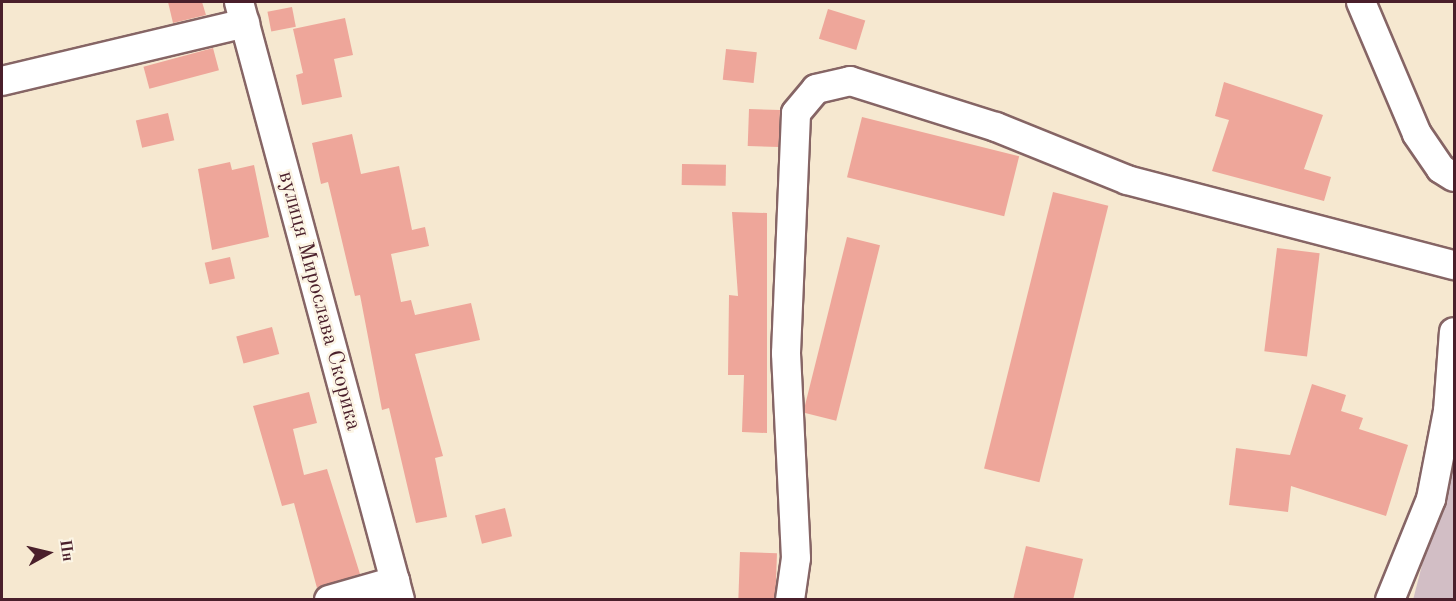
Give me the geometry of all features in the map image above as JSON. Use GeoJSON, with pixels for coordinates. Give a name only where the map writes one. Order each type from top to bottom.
{"type":"FeatureCollection","features":[{"type":"Feature","properties":{"kind":"street"},"geometry":{"type":"LineString","coordinates":[[1360,2],[1417,134],[1441,169],[1455,177]]}},
{"type":"Feature","properties":{"kind":"street"},"geometry":{"type":"LineString","coordinates":[[2,81],[242,12]]}},
{"type":"Feature","properties":{"kind":"street","name":"вулиця Мирослава Скорика"},"geometry":{"type":"LineString","coordinates":[[242,12],[398,590]]}},
{"type":"Feature","properties":{"kind":"street"},"geometry":{"type":"LineString","coordinates":[[790,600],[796,558],[786,353],[796,113],[816,89],[850,81],[996,127],[1127,180],[1455,265]]}},
{"type":"Feature","properties":{"kind":"street"},"geometry":{"type":"LineString","coordinates":[[1390,600],[1431,499],[1448,411],[1455,332]]}},
{"type":"Feature","properties":{"kind":"street"},"geometry":{"type":"LineString","coordinates":[[328,600],[398,590]]}},
{"type":"Feature","properties":{"kind":"shaded area"},"geometry":{"type":"Polygon","coordinates":[[[1454,461],[1454,599],[1413,600],[1438,503],[1454,461]]]}},
{"type":"Feature","properties":{"kind":"building"},"geometry":{"type":"Polygon","coordinates":[[[168,2],[202,2],[206,15],[173,23],[168,2]]]}},
{"type":"Feature","properties":{"kind":"building"},"geometry":{"type":"Polygon","coordinates":[[[292,7],[296,27],[271,31],[267,12],[292,7]]]}},
{"type":"Feature","properties":{"kind":"building"},"geometry":{"type":"Polygon","coordinates":[[[828,9],[865,20],[856,50],[819,39],[828,9]]]}},
{"type":"Feature","properties":{"kind":"building"},"geometry":{"type":"Polygon","coordinates":[[[345,18],[353,55],[334,59],[342,97],[302,105],[296,75],[303,73],[293,29],[345,18]]]}},
{"type":"Feature","properties":{"kind":"building"},"geometry":{"type":"Polygon","coordinates":[[[213,48],[219,70],[149,89],[143,67],[213,48]]]}},
{"type":"Feature","properties":{"kind":"building"},"geometry":{"type":"Polygon","coordinates":[[[726,49],[757,52],[754,83],[723,80],[726,49]]]}},
{"type":"Feature","properties":{"kind":"building"},"geometry":{"type":"Polygon","coordinates":[[[1224,82],[1323,115],[1304,169],[1331,177],[1324,201],[1212,171],[1229,120],[1215,116],[1224,82]]]}},
{"type":"Feature","properties":{"kind":"building"},"geometry":{"type":"Polygon","coordinates":[[[749,109],[780,110],[779,147],[748,146],[749,109]]]}},
{"type":"Feature","properties":{"kind":"building"},"geometry":{"type":"Polygon","coordinates":[[[168,113],[174,140],[142,148],[136,120],[168,113]]]}},
{"type":"Feature","properties":{"kind":"building"},"geometry":{"type":"Polygon","coordinates":[[[862,117],[1019,156],[1004,216],[847,177],[862,117]]]}},
{"type":"Feature","properties":{"kind":"building"},"geometry":{"type":"Polygon","coordinates":[[[352,134],[361,174],[399,166],[412,230],[425,227],[429,246],[391,254],[401,302],[411,300],[415,315],[471,303],[480,340],[415,354],[443,456],[435,458],[447,517],[416,523],[389,408],[382,410],[360,295],[355,296],[328,182],[321,184],[312,143],[352,134]]]}},
{"type":"Feature","properties":{"kind":"building"},"geometry":{"type":"Polygon","coordinates":[[[230,162],[232,170],[254,165],[269,237],[212,250],[198,169],[230,162]]]}},
{"type":"Feature","properties":{"kind":"building"},"geometry":{"type":"Polygon","coordinates":[[[682,164],[726,165],[726,186],[682,185],[682,164]]]}},
{"type":"Feature","properties":{"kind":"building"},"geometry":{"type":"Polygon","coordinates":[[[1053,192],[1108,206],[1039,482],[984,469],[1053,192]]]}},
{"type":"Feature","properties":{"kind":"building"},"geometry":{"type":"Polygon","coordinates":[[[732,212],[767,213],[767,433],[742,432],[744,375],[728,375],[729,295],[738,296],[732,212]]]}},
{"type":"Feature","properties":{"kind":"building"},"geometry":{"type":"Polygon","coordinates":[[[847,237],[880,245],[836,421],[803,413],[847,237]]]}},
{"type":"Feature","properties":{"kind":"building"},"geometry":{"type":"Polygon","coordinates":[[[1277,248],[1320,253],[1307,356],[1264,351],[1277,248]]]}},
{"type":"Feature","properties":{"kind":"building"},"geometry":{"type":"Polygon","coordinates":[[[230,257],[235,278],[210,284],[205,263],[230,257]]]}},
{"type":"Feature","properties":{"kind":"building"},"geometry":{"type":"Polygon","coordinates":[[[272,327],[279,354],[244,364],[236,337],[272,327]]]}},
{"type":"Feature","properties":{"kind":"building"},"geometry":{"type":"Polygon","coordinates":[[[1312,384],[1346,395],[1341,411],[1363,418],[1359,429],[1408,445],[1386,516],[1291,486],[1288,512],[1229,505],[1236,448],[1290,455],[1312,384]]]}},
{"type":"Feature","properties":{"kind":"building"},"geometry":{"type":"Polygon","coordinates":[[[309,392],[317,423],[293,429],[304,475],[327,469],[360,574],[317,588],[294,503],[282,506],[253,406],[309,392]]]}},
{"type":"Feature","properties":{"kind":"building"},"geometry":{"type":"Polygon","coordinates":[[[505,508],[512,536],[482,544],[475,515],[505,508]]]}},
{"type":"Feature","properties":{"kind":"building"},"geometry":{"type":"Polygon","coordinates":[[[1026,546],[1083,559],[1073,600],[1013,600],[1026,546]]]}},
{"type":"Feature","properties":{"kind":"building"},"geometry":{"type":"Polygon","coordinates":[[[740,552],[777,553],[775,600],[738,600],[740,552]]]}}]}
